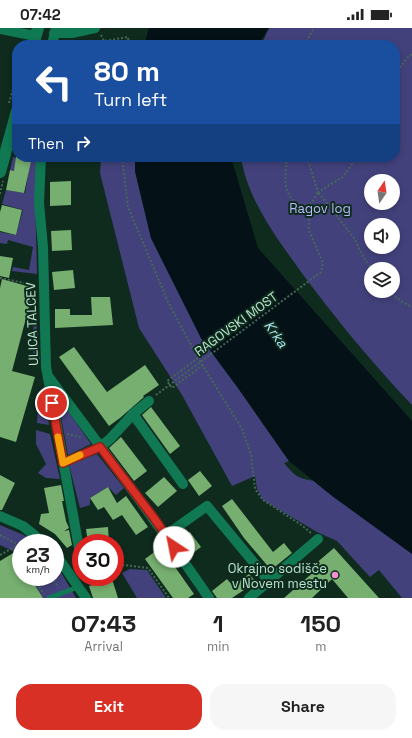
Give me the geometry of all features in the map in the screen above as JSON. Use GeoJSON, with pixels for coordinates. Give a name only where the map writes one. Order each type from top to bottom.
{"type":"FeatureCollection","features":[{"type":"Feature","properties":{"kind":"street"},"geometry":{"type":"LineString","coordinates":[[0,29],[36,36]]}},
{"type":"Feature","properties":{"kind":"street"},"geometry":{"type":"LineString","coordinates":[[53,40],[55,30],[72,33],[98,31]]}},
{"type":"Feature","properties":{"kind":"street"},"geometry":{"type":"LineString","coordinates":[[0,172],[12,129]]}},
{"type":"Feature","properties":{"kind":"street","name":"ULICA TALCEV"},"geometry":{"type":"LineString","coordinates":[[41,162],[39,203],[43,247],[47,375],[77,534]]}},
{"type":"Feature","properties":{"kind":"street"},"geometry":{"type":"LineString","coordinates":[[47,375],[166,535],[209,598]]}},
{"type":"Feature","properties":{"kind":"street"},"geometry":{"type":"LineString","coordinates":[[63,463],[100,447],[110,439],[132,414],[149,401]]}},
{"type":"Feature","properties":{"kind":"street"},"geometry":{"type":"LineString","coordinates":[[132,414],[183,484]]}},
{"type":"Feature","properties":{"kind":"street"},"geometry":{"type":"LineString","coordinates":[[166,535],[208,506],[269,581]]}},
{"type":"Feature","properties":{"kind":"street"},"geometry":{"type":"LineString","coordinates":[[0,516],[23,526],[33,534]]}},
{"type":"Feature","properties":{"kind":"street"},"geometry":{"type":"LineString","coordinates":[[249,598],[318,538]]}},
{"type":"Feature","properties":{"kind":"street"},"geometry":{"type":"LineString","coordinates":[[64,563],[72,573]]}},
{"type":"Feature","properties":{"kind":"street"},"geometry":{"type":"LineString","coordinates":[[82,586],[86,598]]}},
{"type":"Feature","properties":{"kind":"lane"},"geometry":{"type":"LineString","coordinates":[[48,598],[72,586]]}},
{"type":"Feature","properties":{"kind":"path"},"geometry":{"type":"LineString","coordinates":[[307,40],[314,28]]}},
{"type":"Feature","properties":{"kind":"path"},"geometry":{"type":"LineString","coordinates":[[98,31],[103,40]]}},
{"type":"Feature","properties":{"kind":"path"},"geometry":{"type":"LineString","coordinates":[[109,40],[124,37],[128,37],[128,40]]}},
{"type":"Feature","properties":{"kind":"path"},"geometry":{"type":"LineString","coordinates":[[400,67],[412,54]]}},
{"type":"Feature","properties":{"kind":"path"},"geometry":{"type":"LineString","coordinates":[[123,162],[128,207],[168,302],[198,358],[242,429],[251,454],[255,489],[263,500],[300,524],[318,538]]}},
{"type":"Feature","properties":{"kind":"path"},"geometry":{"type":"LineString","coordinates":[[287,162],[285,185],[288,195],[309,216]]}},
{"type":"Feature","properties":{"kind":"path"},"geometry":{"type":"LineString","coordinates":[[309,162],[318,192],[354,238],[367,262]]}},
{"type":"Feature","properties":{"kind":"path"},"geometry":{"type":"LineString","coordinates":[[309,216],[311,204],[318,192],[343,177],[354,162]]}},
{"type":"Feature","properties":{"kind":"path","name":"RAGOVSKI MOST"},"geometry":{"type":"LineString","coordinates":[[170,384],[321,272],[323,263],[310,230],[309,216]]}},
{"type":"Feature","properties":{"kind":"path"},"geometry":{"type":"LineString","coordinates":[[0,278],[44,287]]}},
{"type":"Feature","properties":{"kind":"path"},"geometry":{"type":"LineString","coordinates":[[397,298],[412,307]]}},
{"type":"Feature","properties":{"kind":"path"},"geometry":{"type":"LineString","coordinates":[[198,358],[167,381],[172,388],[203,365]]}},
{"type":"Feature","properties":{"kind":"path"},"geometry":{"type":"LineString","coordinates":[[149,401],[170,384]]}},
{"type":"Feature","properties":{"kind":"path"},"geometry":{"type":"LineString","coordinates":[[62,433],[87,438]]}},
{"type":"Feature","properties":{"kind":"path"},"geometry":{"type":"LineString","coordinates":[[0,535],[12,541]]}},
{"type":"Feature","properties":{"kind":"path"},"geometry":{"type":"LineString","coordinates":[[0,555],[12,549]]}},
{"type":"Feature","properties":{"kind":"path"},"geometry":{"type":"LineString","coordinates":[[124,565],[148,568],[169,598]]}},
{"type":"Feature","properties":{"kind":"path"},"geometry":{"type":"LineString","coordinates":[[39,586],[48,598]]}},
{"type":"Feature","properties":{"kind":"green space","name":"Ragov log"},"geometry":{"type":"Polygon","coordinates":[[[269,28],[412,28],[412,405],[341,324],[301,272],[264,218],[244,173],[242,162],[400,162],[400,40],[263,40],[269,28]]]}},
{"type":"Feature","properties":{"kind":"green space"},"geometry":{"type":"Polygon","coordinates":[[[12,161],[37,162],[35,191],[37,274],[12,271],[13,267],[29,270],[33,247],[8,240],[7,244],[0,243],[0,232],[16,235],[23,210],[2,204],[6,190],[25,193],[28,174],[10,170],[12,161]]]}},
{"type":"Feature","properties":{"kind":"green space"},"geometry":{"type":"Polygon","coordinates":[[[101,162],[135,162],[135,171],[151,238],[201,338],[289,461],[284,463],[301,478],[317,481],[412,551],[412,598],[402,598],[379,570],[370,577],[337,541],[317,532],[263,500],[257,489],[255,476],[232,486],[182,395],[139,328],[100,173],[101,162]]]}},
{"type":"Feature","properties":{"kind":"green space"},"geometry":{"type":"Polygon","coordinates":[[[35,319],[40,359],[33,359],[33,331],[35,319]]]}},
{"type":"Feature","properties":{"kind":"green space"},"geometry":{"type":"Polygon","coordinates":[[[44,386],[49,425],[37,423],[38,406],[44,386]]]}},
{"type":"Feature","properties":{"kind":"green space"},"geometry":{"type":"Polygon","coordinates":[[[57,395],[91,444],[68,455],[57,395]]]}},
{"type":"Feature","properties":{"kind":"green space"},"geometry":{"type":"Polygon","coordinates":[[[36,430],[50,434],[60,479],[46,478],[38,473],[46,464],[36,444],[36,430]]]}},
{"type":"Feature","properties":{"kind":"green space"},"geometry":{"type":"Polygon","coordinates":[[[97,454],[124,488],[116,495],[108,487],[90,498],[90,505],[80,508],[69,465],[97,454]]]}},
{"type":"Feature","properties":{"kind":"green space"},"geometry":{"type":"Polygon","coordinates":[[[0,525],[21,534],[12,534],[12,551],[0,545],[0,525]]]}},
{"type":"Feature","properties":{"kind":"green space"},"geometry":{"type":"Polygon","coordinates":[[[130,569],[147,570],[166,598],[137,598],[124,576],[124,572],[130,569]]]}},
{"type":"Feature","properties":{"kind":"green space"},"geometry":{"type":"Polygon","coordinates":[[[64,577],[76,598],[43,598],[36,586],[64,586],[64,577]]]}},
{"type":"Feature","properties":{"kind":"water"},"geometry":{"type":"Polygon","coordinates":[[[149,28],[269,28],[261,40],[145,40],[149,28]]]}},
{"type":"Feature","properties":{"kind":"water","name":"Krka"},"geometry":{"type":"Polygon","coordinates":[[[135,162],[232,162],[258,248],[412,421],[412,554],[332,496],[289,461],[201,338],[151,238],[135,171],[135,162]]]}},
{"type":"Feature","properties":{"kind":"building"},"geometry":{"type":"Polygon","coordinates":[[[15,162],[31,162],[24,193],[6,190],[10,170],[14,171],[15,162]]]}},
{"type":"Feature","properties":{"kind":"building"},"geometry":{"type":"Polygon","coordinates":[[[71,181],[71,205],[50,206],[50,182],[71,181]]]}},
{"type":"Feature","properties":{"kind":"building"},"geometry":{"type":"Polygon","coordinates":[[[2,205],[22,210],[16,235],[0,231],[0,212],[2,205]]]}},
{"type":"Feature","properties":{"kind":"building"},"geometry":{"type":"Polygon","coordinates":[[[71,230],[72,250],[52,251],[51,231],[71,230]]]}},
{"type":"Feature","properties":{"kind":"building"},"geometry":{"type":"Polygon","coordinates":[[[0,256],[13,258],[9,278],[0,276],[0,256]]]}},
{"type":"Feature","properties":{"kind":"building"},"geometry":{"type":"Polygon","coordinates":[[[73,270],[75,288],[54,290],[52,272],[73,270]]]}},
{"type":"Feature","properties":{"kind":"building"},"geometry":{"type":"Polygon","coordinates":[[[2,279],[34,288],[12,371],[35,377],[16,442],[0,437],[0,288],[2,279]]]}},
{"type":"Feature","properties":{"kind":"building"},"geometry":{"type":"Polygon","coordinates":[[[91,297],[110,297],[113,325],[55,328],[55,309],[70,309],[70,315],[92,315],[91,297]]]}},
{"type":"Feature","properties":{"kind":"building"},"geometry":{"type":"Polygon","coordinates":[[[74,347],[107,392],[145,365],[159,385],[143,396],[144,397],[109,426],[59,357],[74,347]]]}},
{"type":"Feature","properties":{"kind":"building"},"geometry":{"type":"Polygon","coordinates":[[[151,407],[180,446],[170,454],[142,415],[151,407]]]}},
{"type":"Feature","properties":{"kind":"building"},"geometry":{"type":"Polygon","coordinates":[[[121,437],[147,471],[134,481],[109,448],[121,437]]]}},
{"type":"Feature","properties":{"kind":"building"},"geometry":{"type":"Polygon","coordinates":[[[200,471],[212,486],[199,496],[188,480],[200,471]]]}},
{"type":"Feature","properties":{"kind":"building"},"geometry":{"type":"Polygon","coordinates":[[[0,475],[15,483],[2,510],[0,510],[0,475]]]}},
{"type":"Feature","properties":{"kind":"building"},"geometry":{"type":"Polygon","coordinates":[[[164,477],[177,491],[158,507],[145,493],[164,477]]]}},
{"type":"Feature","properties":{"kind":"building"},"geometry":{"type":"Polygon","coordinates":[[[61,485],[64,501],[62,501],[69,528],[64,531],[69,530],[72,545],[67,548],[64,544],[64,534],[55,534],[39,524],[41,514],[49,513],[44,488],[61,485]]]}},
{"type":"Feature","properties":{"kind":"building"},"geometry":{"type":"Polygon","coordinates":[[[108,487],[117,503],[126,496],[148,527],[136,535],[122,515],[113,520],[104,507],[98,510],[90,498],[108,487]]]}},
{"type":"Feature","properties":{"kind":"building"},"geometry":{"type":"Polygon","coordinates":[[[232,499],[273,552],[284,543],[292,553],[271,570],[244,538],[222,506],[232,499]]]}},
{"type":"Feature","properties":{"kind":"building"},"geometry":{"type":"Polygon","coordinates":[[[108,527],[108,534],[87,534],[86,529],[108,527]]]}},
{"type":"Feature","properties":{"kind":"building"},"geometry":{"type":"Polygon","coordinates":[[[190,532],[201,547],[189,556],[178,541],[190,532]]]}},
{"type":"Feature","properties":{"kind":"building"},"geometry":{"type":"Polygon","coordinates":[[[161,547],[194,594],[188,598],[173,598],[145,559],[161,547]]]}},
{"type":"Feature","properties":{"kind":"building","name":"Okrajno sodišče v Novem mestu"},"geometry":{"type":"Polygon","coordinates":[[[334,548],[379,598],[348,598],[332,579],[312,598],[284,598],[316,570],[314,565],[334,548]]]}},
{"type":"Feature","properties":{"kind":"building"},"geometry":{"type":"Polygon","coordinates":[[[12,554],[12,586],[36,586],[43,598],[0,598],[0,561],[12,554]]]}},
{"type":"Feature","properties":{"kind":"building"},"geometry":{"type":"Polygon","coordinates":[[[249,574],[256,582],[232,598],[217,598],[212,591],[227,579],[233,586],[249,574]]]}},
{"type":"Feature","properties":{"kind":"building"},"geometry":{"type":"Polygon","coordinates":[[[89,586],[114,586],[118,598],[93,598],[89,586]]]}},
{"type":"Feature","properties":{"kind":"slow traffic"},"geometry":{"type":"LineString","coordinates":[[58,437],[63,463],[80,455]]}},
{"type":"Feature","properties":{"kind":"place","name":"Okrajno sodišče v Novem mestu"},"geometry":{"type":"Point","coordinates":[335,575]}},
{"type":"Feature","properties":{"kind":"route"},"geometry":{"type":"LineString","coordinates":[[52,403],[63,463],[100,447],[174,547]]}}]}
